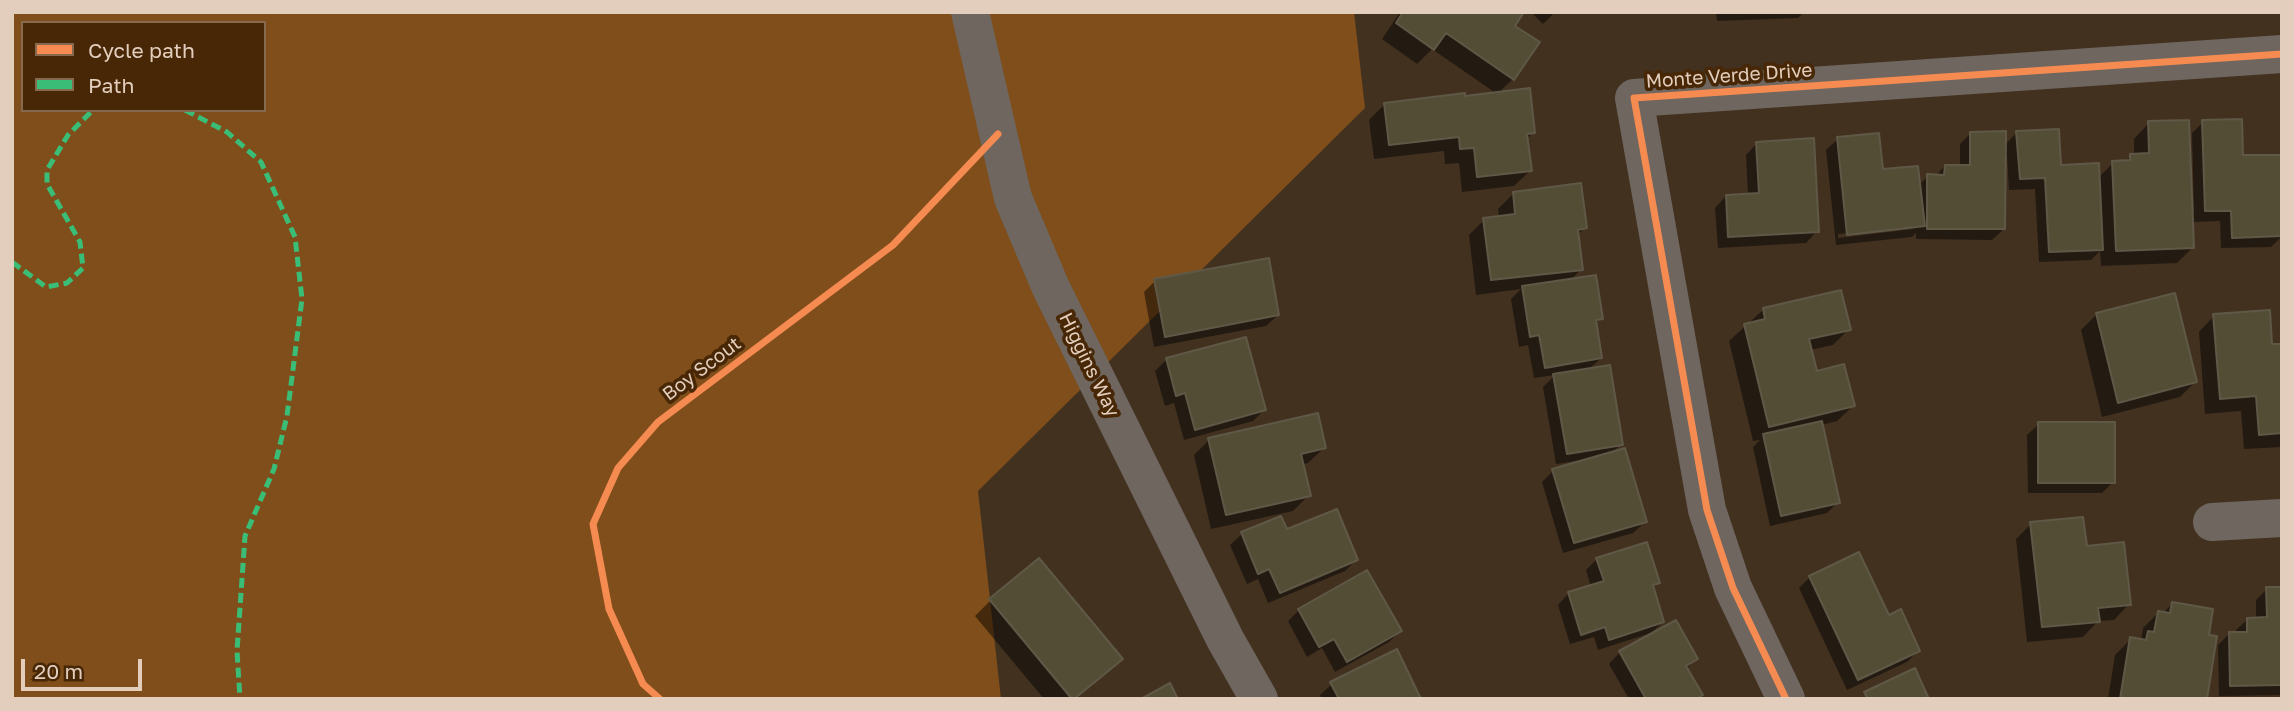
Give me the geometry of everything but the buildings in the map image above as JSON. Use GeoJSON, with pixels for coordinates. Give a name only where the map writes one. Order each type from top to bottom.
{"type":"FeatureCollection","features":[{"type":"Feature","properties":{"kind":"street","name":"Higgins Way"},"geometry":{"type":"LineString","coordinates":[[970,12],[1013,198],[1051,288],[1225,639],[1259,699]]}},
{"type":"Feature","properties":{"kind":"street","name":"Monte Verde Drive"},"geometry":{"type":"LineString","coordinates":[[1786,699],[1733,588],[1707,510],[1634,98],[2282,54]]}},
{"type":"Feature","properties":{"kind":"street"},"geometry":{"type":"LineString","coordinates":[[2212,522],[2282,517]]}},
{"type":"Feature","properties":{"kind":"shaded area"},"geometry":{"type":"Polygon","coordinates":[[[12,12],[1354,12],[1365,108],[978,491],[1001,699],[12,699],[12,12]]]}},
{"type":"Feature","properties":{"kind":"marked path"},"geometry":{"type":"LineString","coordinates":[[12,262],[46,287],[67,283],[83,268],[80,242],[47,184],[47,170],[68,135],[91,112]]}},
{"type":"Feature","properties":{"kind":"marked path"},"geometry":{"type":"LineString","coordinates":[[189,112],[227,132],[261,162],[295,237],[302,299],[287,416],[274,469],[245,536],[237,651],[240,699]]}},
{"type":"Feature","properties":{"kind":"cycle path"},"geometry":{"type":"LineString","coordinates":[[1786,699],[1733,588],[1707,510],[1634,98],[2282,54]]}},
{"type":"Feature","properties":{"kind":"cycle path","name":"Boy Scout"},"geometry":{"type":"LineString","coordinates":[[660,699],[643,684],[609,609],[593,524],[618,468],[658,422],[893,245],[998,134]]}}]}
